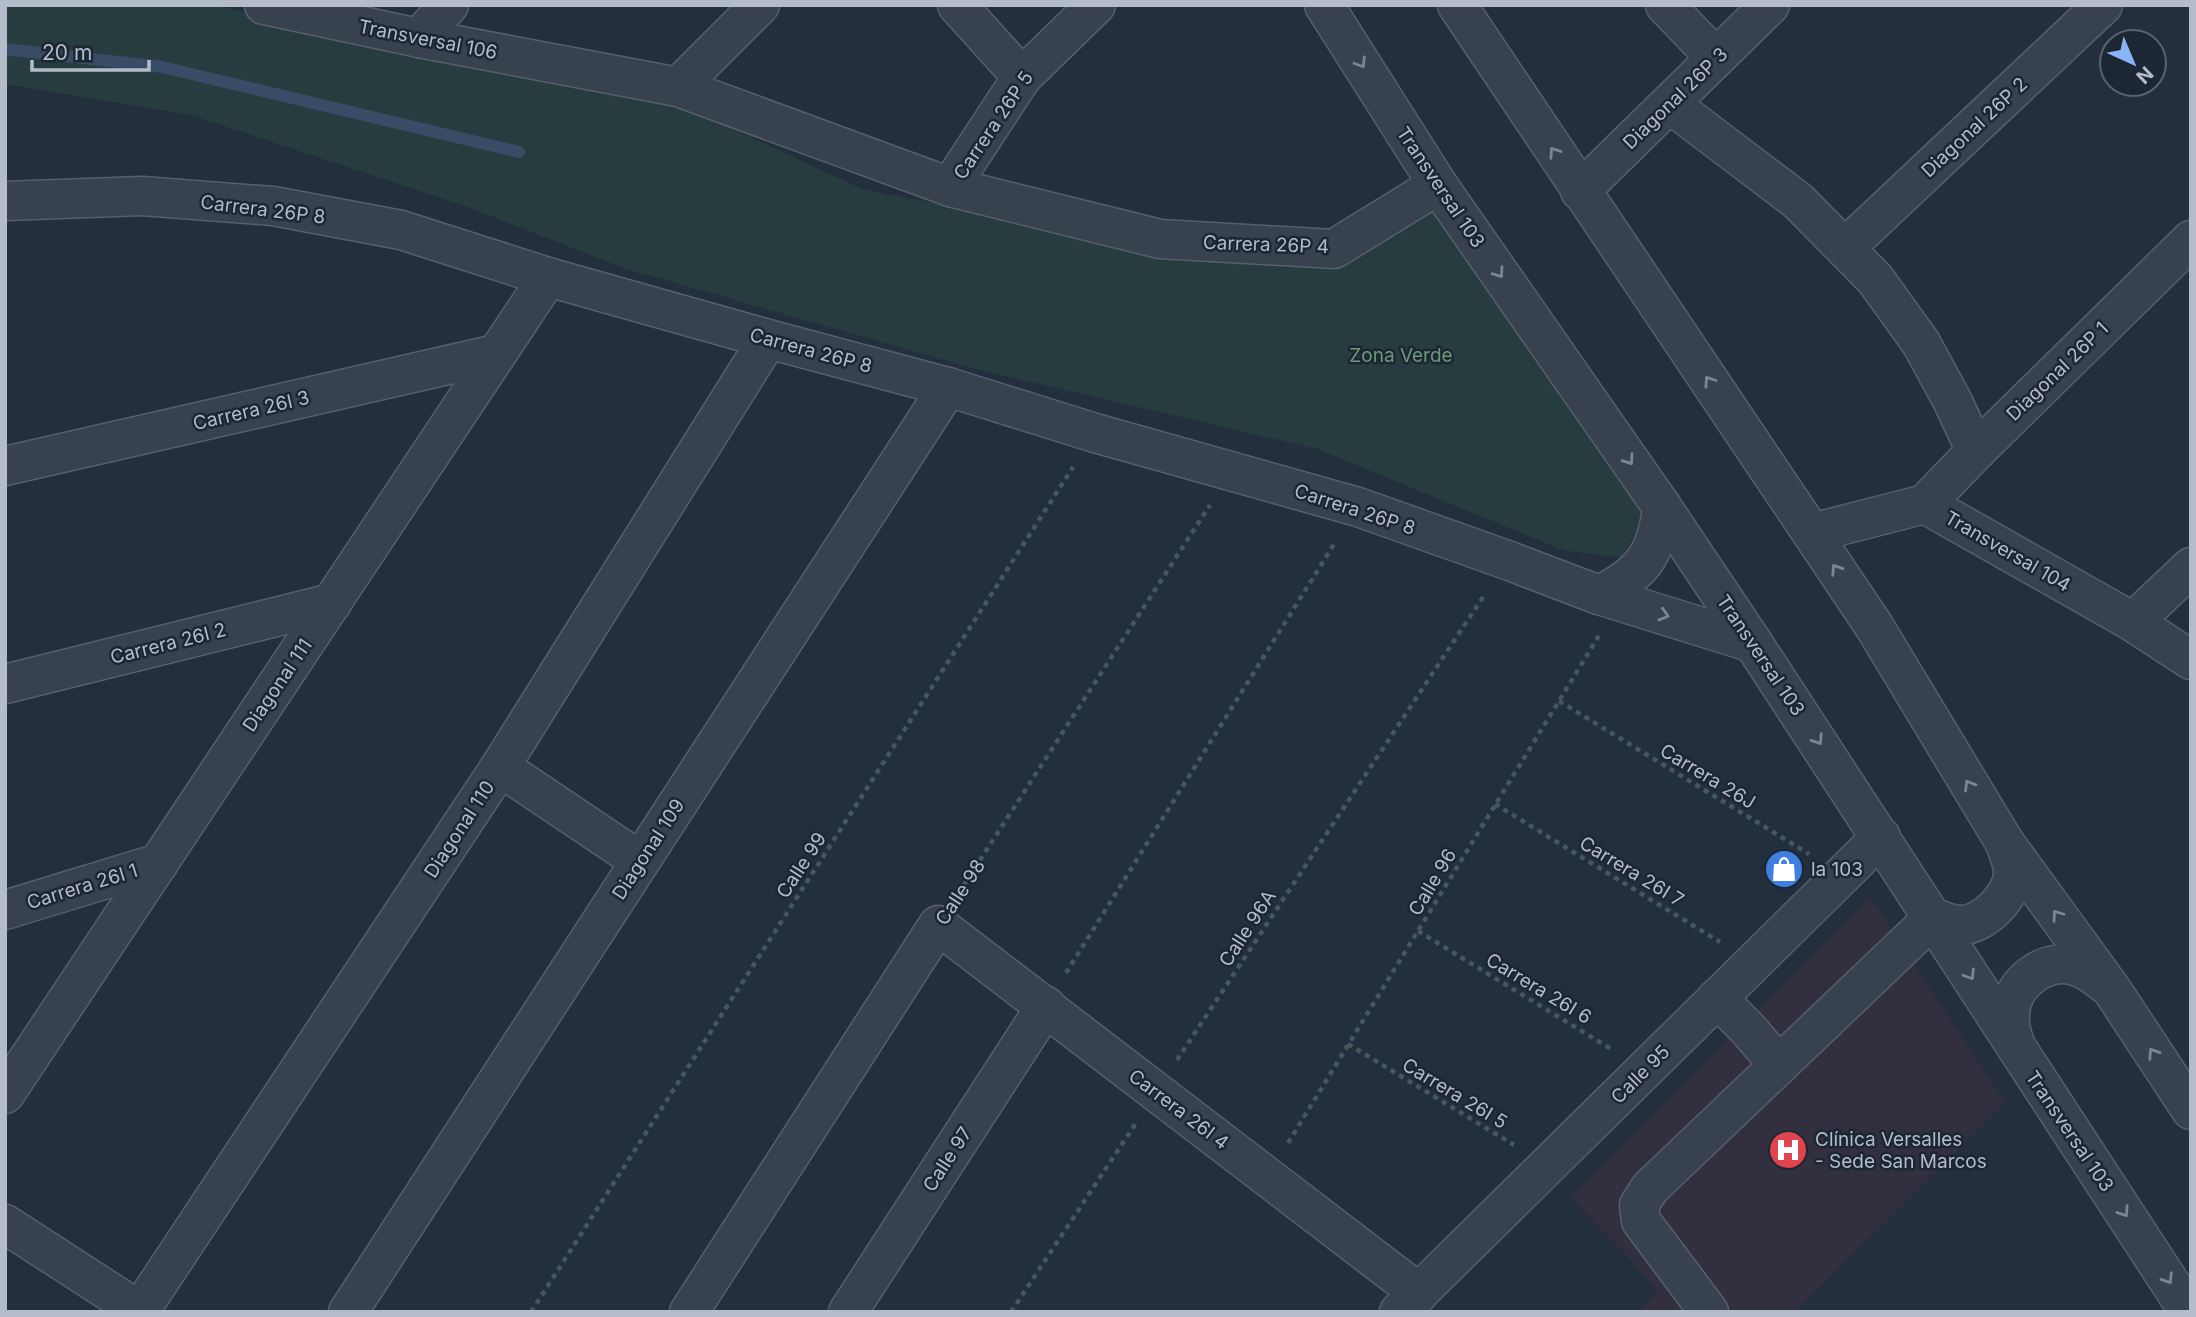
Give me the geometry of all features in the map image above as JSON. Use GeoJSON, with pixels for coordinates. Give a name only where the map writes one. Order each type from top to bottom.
{"type":"FeatureCollection","features":[{"type":"Feature","properties":{"kind":"street","name":"Transversal 106"},"geometry":{"type":"LineString","coordinates":[[264,5],[419,38],[678,87],[950,187]]}},
{"type":"Feature","properties":{"kind":"street"},"geometry":{"type":"LineString","coordinates":[[419,38],[449,5]]}},
{"type":"Feature","properties":{"kind":"street"},"geometry":{"type":"LineString","coordinates":[[678,87],[760,5]]}},
{"type":"Feature","properties":{"kind":"street"},"geometry":{"type":"LineString","coordinates":[[957,5],[1022,77]]}},
{"type":"Feature","properties":{"kind":"street","name":"Carrera 26P 5"},"geometry":{"type":"LineString","coordinates":[[950,187],[1022,77],[1096,5]]}},
{"type":"Feature","properties":{"kind":"street","name":"Transversal 103"},"geometry":{"type":"LineString","coordinates":[[1324,5],[1438,186],[1753,642],[2189,1312]]}},
{"type":"Feature","properties":{"kind":"street"},"geometry":{"type":"LineString","coordinates":[[1457,5],[1874,626],[2005,843],[2112,990],[2191,1110]]}},
{"type":"Feature","properties":{"kind":"street"},"geometry":{"type":"LineString","coordinates":[[1665,5],[1716,58]]}},
{"type":"Feature","properties":{"kind":"street","name":"Diagonal 26P 3"},"geometry":{"type":"LineString","coordinates":[[1580,191],[1770,5]]}},
{"type":"Feature","properties":{"kind":"street","name":"Diagonal 26P 2"},"geometry":{"type":"LineString","coordinates":[[1845,248],[2103,5]]}},
{"type":"Feature","properties":{"kind":"street"},"geometry":{"type":"LineString","coordinates":[[1670,104],[1798,201],[1875,279],[1921,343],[1976,451]]}},
{"type":"Feature","properties":{"kind":"street","name":"Carrera 26P 4"},"geometry":{"type":"LineString","coordinates":[[950,187],[1160,239],[1334,249],[1438,186]]}},
{"type":"Feature","properties":{"kind":"street","name":"Carrera 26P 8"},"geometry":{"type":"LineString","coordinates":[[5,201],[142,196],[273,206],[401,230],[548,276],[948,387],[1095,433],[1358,508],[1609,598],[1753,642]]}},
{"type":"Feature","properties":{"kind":"street","name":"Diagonal 26P 1"},"geometry":{"type":"LineString","coordinates":[[1925,504],[2191,240]]}},
{"type":"Feature","properties":{"kind":"street","name":"Diagonal 111"},"geometry":{"type":"LineString","coordinates":[[5,1094],[548,276]]}},
{"type":"Feature","properties":{"kind":"street","name":"Diagonal 110"},"geometry":{"type":"LineString","coordinates":[[140,1312],[500,766],[768,339]]}},
{"type":"Feature","properties":{"kind":"street","name":"Carrera 26I 3"},"geometry":{"type":"LineString","coordinates":[[5,467],[496,355]]}},
{"type":"Feature","properties":{"kind":"street","name":"Diagonal 109"},"geometry":{"type":"LineString","coordinates":[[348,1312],[948,387]]}},
{"type":"Feature","properties":{"kind":"street","name":"Transversal 104"},"geometry":{"type":"LineString","coordinates":[[1812,533],[1925,504],[2133,622],[2191,660]]}},
{"type":"Feature","properties":{"kind":"street"},"geometry":{"type":"LineString","coordinates":[[1609,598],[1638,571],[1652,552],[1660,530],[1662,507]]}},
{"type":"Feature","properties":{"kind":"street"},"geometry":{"type":"LineString","coordinates":[[2133,622],[2191,567]]}},
{"type":"Feature","properties":{"kind":"street","name":"Carrera 26I 2"},"geometry":{"type":"LineString","coordinates":[[6,681],[331,603]]}},
{"type":"Feature","properties":{"kind":"street"},"geometry":{"type":"LineString","coordinates":[[500,766],[640,861]]}},
{"type":"Feature","properties":{"kind":"street","name":"Calle 95"},"geometry":{"type":"LineString","coordinates":[[1409,1302],[1881,837]]}},
{"type":"Feature","properties":{"kind":"street"},"geometry":{"type":"LineString","coordinates":[[1709,1312],[1641,1221],[1640,1205],[1650,1188],[1933,918],[1961,925],[1979,920],[1990,912],[2003,899],[2011,885],[2013,871],[2005,843]]}},
{"type":"Feature","properties":{"kind":"street","name":"Carrera 26I 1"},"geometry":{"type":"LineString","coordinates":[[5,910],[159,863]]}},
{"type":"Feature","properties":{"kind":"street","name":"Carrera 26I 4"},"geometry":{"type":"LineString","coordinates":[[938,925],[1267,1176],[1409,1302]]}},
{"type":"Feature","properties":{"kind":"street","name":"Calle 98"},"geometry":{"type":"LineString","coordinates":[[689,1312],[938,925]]}},
{"type":"Feature","properties":{"kind":"street"},"geometry":{"type":"LineString","coordinates":[[2019,1053],[2010,1026],[2012,1002],[2017,990],[2036,972],[2057,964],[2070,964],[2093,974],[2112,990]]}},
{"type":"Feature","properties":{"kind":"street"},"geometry":{"type":"LineString","coordinates":[[1717,998],[1779,1065]]}},
{"type":"Feature","properties":{"kind":"street","name":"Calle 97"},"geometry":{"type":"LineString","coordinates":[[848,1312],[1045,1006]]}},
{"type":"Feature","properties":{"kind":"street"},"geometry":{"type":"LineString","coordinates":[[5,1224],[140,1312]]}},
{"type":"Feature","properties":{"kind":"path","name":"Calle 99"},"geometry":{"type":"LineString","coordinates":[[531,1312],[1095,433]]}},
{"type":"Feature","properties":{"kind":"path","name":"Calle 98"},"geometry":{"type":"LineString","coordinates":[[938,925],[1231,472]]}},
{"type":"Feature","properties":{"kind":"path"},"geometry":{"type":"LineString","coordinates":[[1045,1006],[1358,508]]}},
{"type":"Feature","properties":{"kind":"path","name":"Calle 96A"},"geometry":{"type":"LineString","coordinates":[[1011,1312],[1507,560]]}},
{"type":"Feature","properties":{"kind":"path","name":"Calle 96"},"geometry":{"type":"LineString","coordinates":[[1267,1176],[1559,701],[1609,598]]}},
{"type":"Feature","properties":{"kind":"path","name":"Carrera 26J"},"geometry":{"type":"LineString","coordinates":[[1559,701],[1842,874]]}},
{"type":"Feature","properties":{"kind":"path","name":"Carrera 26I 7"},"geometry":{"type":"LineString","coordinates":[[1495,804],[1753,962]]}},
{"type":"Feature","properties":{"kind":"path","name":"Carrera 26I 6"},"geometry":{"type":"LineString","coordinates":[[1418,931],[1645,1069]]}},
{"type":"Feature","properties":{"kind":"path","name":"Carrera 26I 5"},"geometry":{"type":"LineString","coordinates":[[1348,1044],[1547,1166]]}},
{"type":"Feature","properties":{"kind":"shaded area","name":"Clínica Versalles - Sede San Marcos"},"geometry":{"type":"Polygon","coordinates":[[[1870,897],[2005,1103],[1795,1312],[1638,1312],[1659,1290],[1571,1197],[1870,897]]]}},
{"type":"Feature","properties":{"kind":"green space","name":"Zona Verde"},"geometry":{"type":"Polygon","coordinates":[[[5,5],[212,5],[675,102],[862,189],[1164,250],[1334,255],[1436,194],[1651,507],[1621,558],[1562,550],[1318,449],[980,370],[623,268],[468,207],[191,115],[5,84],[5,5]]]}},
{"type":"Feature","properties":{"kind":"waterway"},"geometry":{"type":"LineString","coordinates":[[5,49],[162,67],[519,152]]}},
{"type":"Feature","properties":{"kind":"place","name":"la 103"},"geometry":{"type":"Point","coordinates":[1784,869]}},
{"type":"Feature","properties":{"kind":"place","name":"Clínica Versalles - Sede San Marcos"},"geometry":{"type":"Point","coordinates":[1788,1150]}}]}
